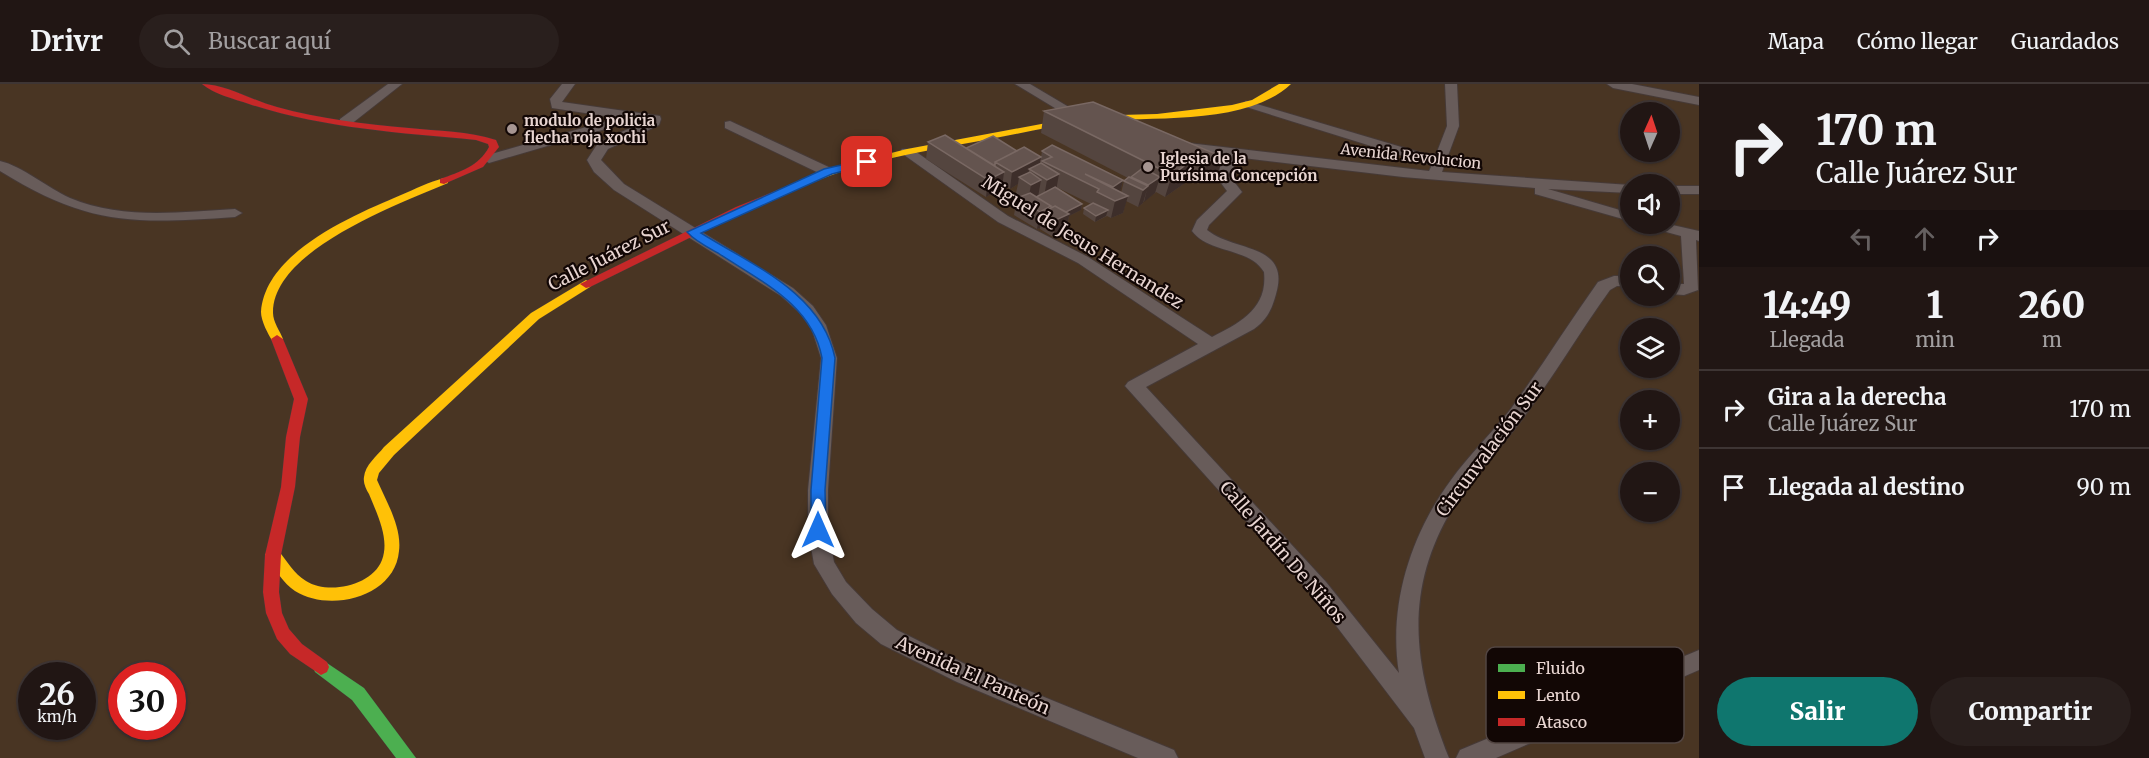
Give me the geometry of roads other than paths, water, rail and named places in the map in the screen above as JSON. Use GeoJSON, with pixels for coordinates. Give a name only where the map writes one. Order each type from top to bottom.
{"type":"FeatureCollection","features":[{"type":"Feature","properties":{"kind":"street"},"geometry":{"type":"LineString","coordinates":[[207,84],[225,94],[260,106],[345,122],[477,136],[492,142],[494,153],[489,159]]}},
{"type":"Feature","properties":{"kind":"street"},"geometry":{"type":"LineString","coordinates":[[345,122],[396,84]]}},
{"type":"Feature","properties":{"kind":"street"},"geometry":{"type":"LineString","coordinates":[[1021,84],[1084,119],[1122,132]]}},
{"type":"Feature","properties":{"kind":"street","name":"Calle Juárez Sur"},"geometry":{"type":"LineString","coordinates":[[273,555],[304,588],[319,593],[352,591],[384,573],[393,554],[370,480],[372,471],[389,451],[535,316],[571,291],[692,232],[828,172],[907,152],[1084,119],[1157,117],[1246,105],[1286,84]]}},
{"type":"Feature","properties":{"kind":"street"},"geometry":{"type":"LineString","coordinates":[[1246,105],[1438,170],[1453,126],[1450,84]]}},
{"type":"Feature","properties":{"kind":"street"},"geometry":{"type":"LineString","coordinates":[[1613,84],[1699,100]]}},
{"type":"Feature","properties":{"kind":"street"},"geometry":{"type":"LineString","coordinates":[[566,87],[555,102],[560,107],[648,119]]}},
{"type":"Feature","properties":{"kind":"street"},"geometry":{"type":"LineString","coordinates":[[407,758],[358,694],[296,649],[283,634],[274,613],[271,592],[273,555],[288,486],[293,437],[301,399],[267,314],[270,296],[278,281],[298,256],[338,228],[466,173],[489,159],[648,119]]}},
{"type":"Feature","properties":{"kind":"street","name":"Avenida El Panteón"},"geometry":{"type":"LineString","coordinates":[[648,119],[603,146],[594,160],[599,169],[619,187],[787,292],[807,310],[825,340],[829,358],[818,490],[818,530],[824,564],[839,588],[864,616],[889,637],[965,675],[1166,758]]}},
{"type":"Feature","properties":{"kind":"street"},"geometry":{"type":"LineString","coordinates":[[730,125],[828,172]]}},
{"type":"Feature","properties":{"kind":"street","name":"Avenida Revolucion"},"geometry":{"type":"LineString","coordinates":[[1166,141],[1274,160],[1438,170],[1515,183],[1620,188]]}},
{"type":"Feature","properties":{"kind":"street"},"geometry":{"type":"LineString","coordinates":[[1210,344],[1259,317],[1272,276],[1269,266],[1262,260],[1206,237],[1199,231],[1202,223],[1235,192],[1225,179],[1229,151]]}},
{"type":"Feature","properties":{"kind":"street","name":"Miguel de Jesus Hernandez"},"geometry":{"type":"LineString","coordinates":[[907,152],[1003,219],[1083,260],[1210,344]]}},
{"type":"Feature","properties":{"kind":"street"},"geometry":{"type":"LineString","coordinates":[[0,165],[85,209],[139,217],[235,213]]}},
{"type":"Feature","properties":{"kind":"street"},"geometry":{"type":"LineString","coordinates":[[1515,183],[1620,214]]}},
{"type":"Feature","properties":{"kind":"street"},"geometry":{"type":"LineString","coordinates":[[1680,190],[1699,190]]}},
{"type":"Feature","properties":{"kind":"street"},"geometry":{"type":"LineString","coordinates":[[1680,290],[1692,286],[1694,235]]}},
{"type":"Feature","properties":{"kind":"street","name":"Circunvalación Sur"},"geometry":{"type":"LineString","coordinates":[[1437,758],[1409,667],[1409,613],[1427,539],[1454,490],[1514,418],[1564,348],[1604,286],[1620,281]]}},
{"type":"Feature","properties":{"kind":"street","name":"Calle Jardín De Niños"},"geometry":{"type":"LineString","coordinates":[[1210,344],[1134,386],[1319,588],[1425,724]]}},
{"type":"Feature","properties":{"kind":"street"},"geometry":{"type":"LineString","coordinates":[[1684,666],[1699,660]]}},
{"type":"Feature","properties":{"kind":"street"},"geometry":{"type":"LineString","coordinates":[[1468,758],[1503,743]]}},
{"type":"Feature","properties":{"kind":"place","name":"modulo de policia flecha roja xochi"},"geometry":{"type":"Point","coordinates":[512,129]}},
{"type":"Feature","properties":{"kind":"place","name":"Iglesia de la Purísima Concepción"},"geometry":{"type":"Point","coordinates":[1148,167]}}]}
